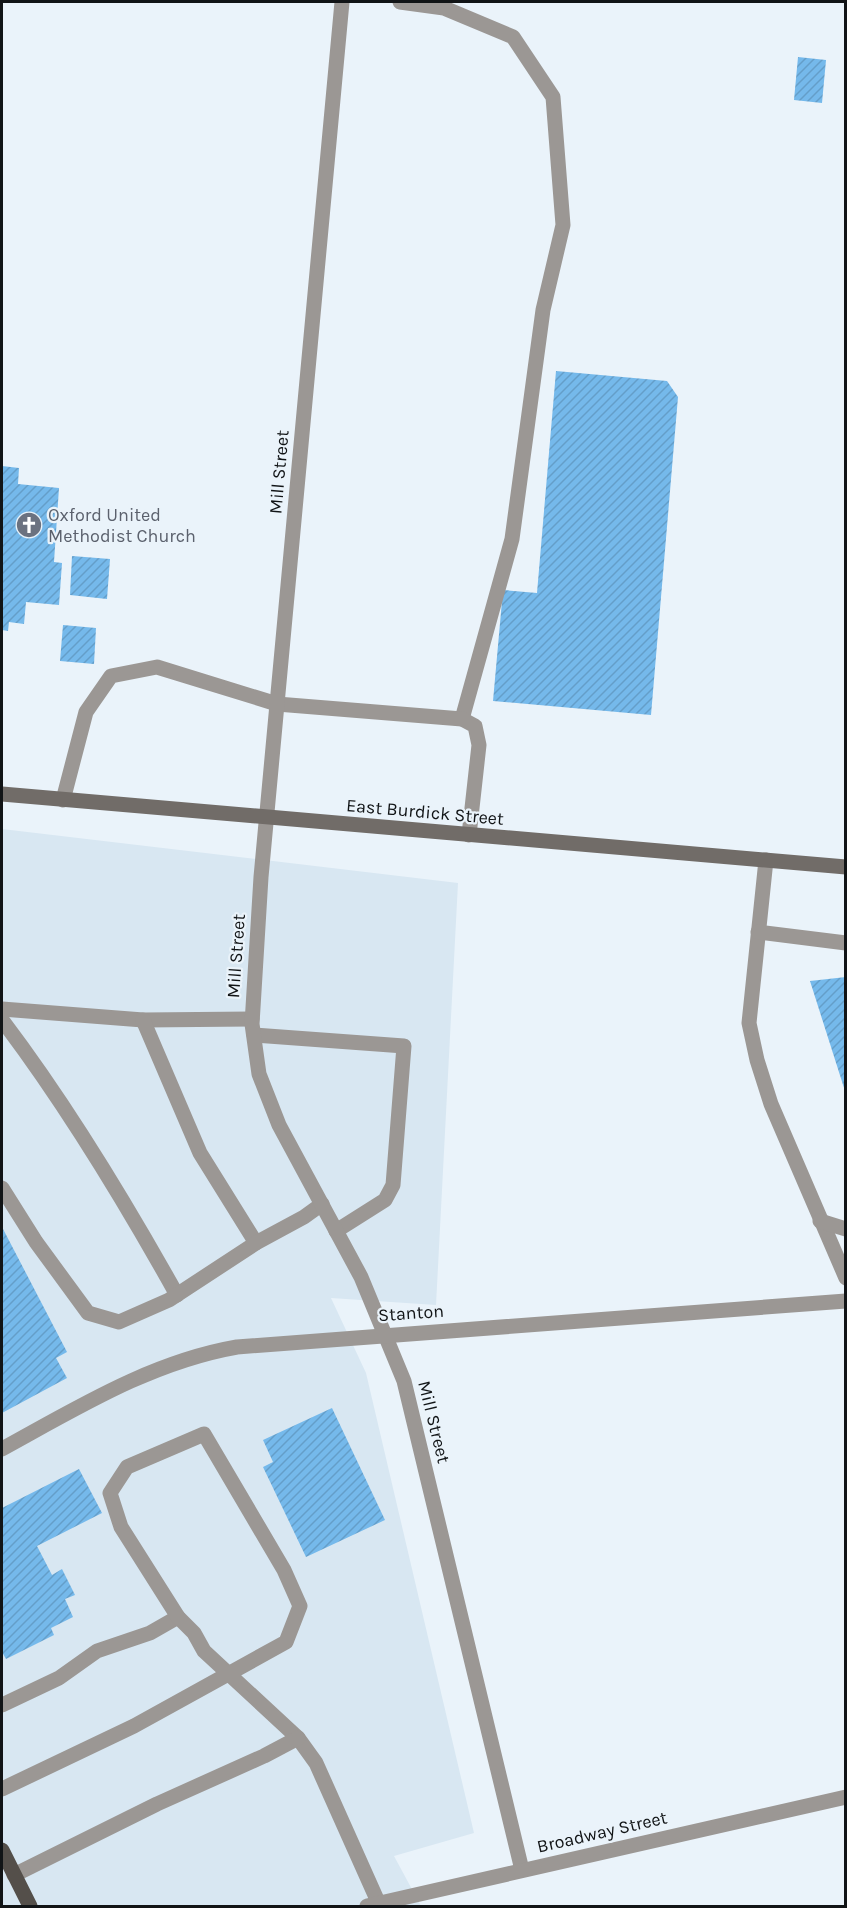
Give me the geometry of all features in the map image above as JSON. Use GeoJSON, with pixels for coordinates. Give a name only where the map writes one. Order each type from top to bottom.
{"type":"FeatureCollection","features":[{"type":"Feature","properties":{"kind":"main road","name":"East Burdick Street"},"geometry":{"type":"LineString","coordinates":[[2,794],[846,867]]}},
{"type":"Feature","properties":{"kind":"main road"},"geometry":{"type":"LineString","coordinates":[[2,1850],[30,1906]]}},
{"type":"Feature","properties":{"kind":"street","name":"Mill Street"},"geometry":{"type":"LineString","coordinates":[[342,2],[261,877],[252,1019],[259,1074],[279,1125],[361,1277],[404,1381],[522,1870]]}},
{"type":"Feature","properties":{"kind":"street"},"geometry":{"type":"LineString","coordinates":[[400,2],[444,8],[513,37],[553,97],[563,225],[543,310],[512,539],[462,719]]}},
{"type":"Feature","properties":{"kind":"street"},"geometry":{"type":"LineString","coordinates":[[63,800],[86,712],[111,676],[157,667],[278,704],[462,719],[476,726],[478,745],[469,835]]}},
{"type":"Feature","properties":{"kind":"street"},"geometry":{"type":"LineString","coordinates":[[766,860],[749,1023],[771,1104],[846,1278]]}},
{"type":"Feature","properties":{"kind":"street"},"geometry":{"type":"LineString","coordinates":[[758,932],[846,943]]}},
{"type":"Feature","properties":{"kind":"street"},"geometry":{"type":"LineString","coordinates":[[2,1009],[143,1020],[252,1019]]}},
{"type":"Feature","properties":{"kind":"street"},"geometry":{"type":"LineString","coordinates":[[2,1020],[37,1066],[122,1196],[177,1295]]}},
{"type":"Feature","properties":{"kind":"street"},"geometry":{"type":"LineString","coordinates":[[143,1020],[200,1152],[256,1243]]}},
{"type":"Feature","properties":{"kind":"street"},"geometry":{"type":"LineString","coordinates":[[254,1035],[404,1046],[393,1185],[385,1200],[336,1231]]}},
{"type":"Feature","properties":{"kind":"street"},"geometry":{"type":"LineString","coordinates":[[2,1188],[36,1242],[88,1313],[119,1322],[169,1300],[256,1243],[304,1217],[322,1204]]}},
{"type":"Feature","properties":{"kind":"street"},"geometry":{"type":"LineString","coordinates":[[820,1221],[846,1229]]}},
{"type":"Feature","properties":{"kind":"street","name":"Stanton"},"geometry":{"type":"LineString","coordinates":[[2,1449],[128,1382],[193,1356],[258,1344],[846,1301]]}},
{"type":"Feature","properties":{"kind":"street"},"geometry":{"type":"LineString","coordinates":[[2,1789],[134,1726],[229,1675],[286,1642],[300,1606],[284,1570],[204,1434],[127,1467],[110,1493],[121,1527],[178,1617],[194,1633],[204,1651],[229,1675],[252,1694],[274,1718],[298,1738],[316,1763],[326,1782],[373,1905]]}},
{"type":"Feature","properties":{"kind":"street"},"geometry":{"type":"LineString","coordinates":[[2,1705],[59,1678],[97,1652],[150,1633],[178,1617]]}},
{"type":"Feature","properties":{"kind":"street"},"geometry":{"type":"LineString","coordinates":[[14,1875],[157,1804],[264,1756],[298,1738]]}},
{"type":"Feature","properties":{"kind":"street","name":"Broadway Street"},"geometry":{"type":"LineString","coordinates":[[373,1905],[846,1797]]}},
{"type":"Feature","properties":{"kind":"shaded area"},"geometry":{"type":"Polygon","coordinates":[[[2,829],[458,883],[436,1305],[331,1298],[366,1373],[474,1833],[394,1856],[421,1906],[2,1906],[2,829]]]}},
{"type":"Feature","properties":{"kind":"building"},"geometry":{"type":"Polygon","coordinates":[[[798,57],[826,60],[822,103],[794,100],[798,57]]]}},
{"type":"Feature","properties":{"kind":"building"},"geometry":{"type":"Polygon","coordinates":[[[556,371],[667,381],[678,397],[651,715],[493,701],[503,590],[537,593],[556,371]]]}},
{"type":"Feature","properties":{"kind":"building","name":"Oxford United Methodist Church"},"geometry":{"type":"Polygon","coordinates":[[[2,466],[19,468],[18,484],[59,488],[54,562],[62,563],[59,605],[26,602],[24,624],[9,622],[8,631],[2,630],[2,466]]]}},
{"type":"Feature","properties":{"kind":"building"},"geometry":{"type":"Polygon","coordinates":[[[72,556],[110,559],[107,599],[70,595],[72,556]]]}},
{"type":"Feature","properties":{"kind":"building"},"geometry":{"type":"Polygon","coordinates":[[[63,625],[96,628],[94,664],[60,661],[63,625]]]}},
{"type":"Feature","properties":{"kind":"building"},"geometry":{"type":"Polygon","coordinates":[[[846,977],[846,1091],[845,1091],[810,981],[846,977]]]}},
{"type":"Feature","properties":{"kind":"building"},"geometry":{"type":"Polygon","coordinates":[[[2,1227],[67,1352],[56,1358],[67,1378],[2,1413],[2,1227]]]}},
{"type":"Feature","properties":{"kind":"building"},"geometry":{"type":"Polygon","coordinates":[[[332,1408],[385,1520],[306,1557],[263,1467],[273,1462],[263,1440],[332,1408]]]}},
{"type":"Feature","properties":{"kind":"building"},"geometry":{"type":"Polygon","coordinates":[[[79,1469],[102,1513],[37,1546],[52,1575],[62,1569],[75,1595],[65,1599],[73,1617],[51,1628],[54,1635],[6,1659],[2,1652],[2,1508],[79,1469]]]}},
{"type":"Feature","properties":{"kind":"place","name":"Oxford United Methodist Church"},"geometry":{"type":"Point","coordinates":[29,525]}}]}
